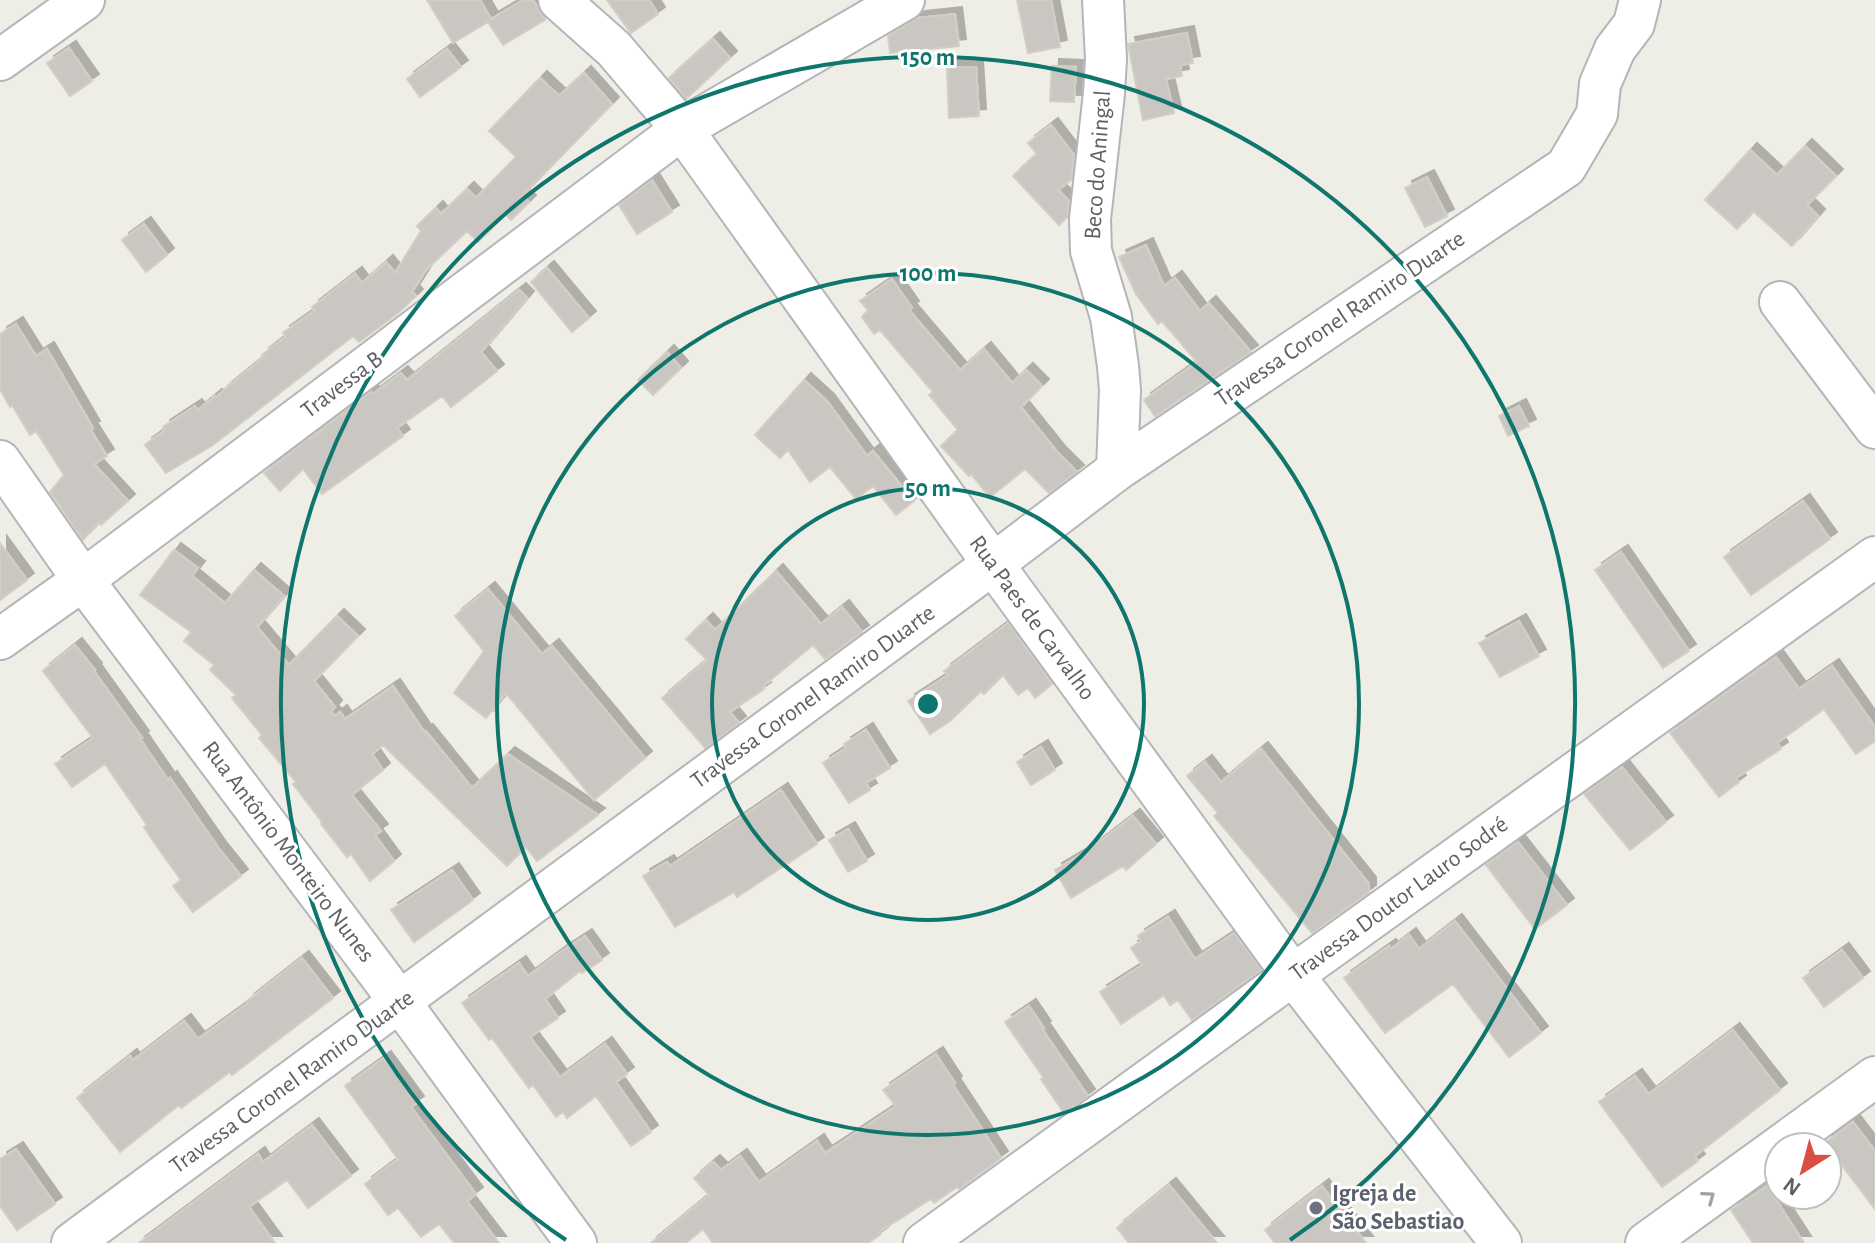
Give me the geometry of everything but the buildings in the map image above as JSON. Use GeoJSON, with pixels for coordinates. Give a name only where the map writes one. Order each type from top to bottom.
{"type":"FeatureCollection","features":[{"type":"Feature","properties":{"kind":"street"},"geometry":{"type":"LineString","coordinates":[[0,60],[84,0]]}},
{"type":"Feature","properties":{"kind":"street","name":"Rua Paes de Carvalho"},"geometry":{"type":"LineString","coordinates":[[559,0],[614,49],[682,129],[993,564],[1293,975],[1501,1243]]}},
{"type":"Feature","properties":{"kind":"street","name":"Travessa B"},"geometry":{"type":"LineString","coordinates":[[0,639],[83,580],[682,129],[904,0]]}},
{"type":"Feature","properties":{"kind":"street","name":"Beco do Aningal"},"geometry":{"type":"LineString","coordinates":[[1103,0],[1106,59],[1090,219],[1091,251],[1111,317],[1118,366],[1117,470]]}},
{"type":"Feature","properties":{"kind":"street","name":"Travessa Coronel Ramiro Duarte"},"geometry":{"type":"LineString","coordinates":[[72,1243],[1117,470],[1566,167],[1597,114],[1600,84],[1615,49],[1634,24],[1640,0]]}},
{"type":"Feature","properties":{"kind":"street"},"geometry":{"type":"LineString","coordinates":[[1780,302],[1875,428]]}},
{"type":"Feature","properties":{"kind":"street","name":"Rua Antônio Monteiro Nunes"},"geometry":{"type":"LineString","coordinates":[[0,461],[83,580],[400,1002],[576,1243]]}},
{"type":"Feature","properties":{"kind":"street","name":"Travessa Doutor Lauro Sodré"},"geometry":{"type":"LineString","coordinates":[[924,1243],[1875,557]]}},
{"type":"Feature","properties":{"kind":"street"},"geometry":{"type":"LineString","coordinates":[[1646,1243],[1875,1077]]}},
{"type":"Feature","properties":{"kind":"place","name":"Igreja de São Sebastiao"},"geometry":{"type":"Point","coordinates":[1316,1208]}}]}
